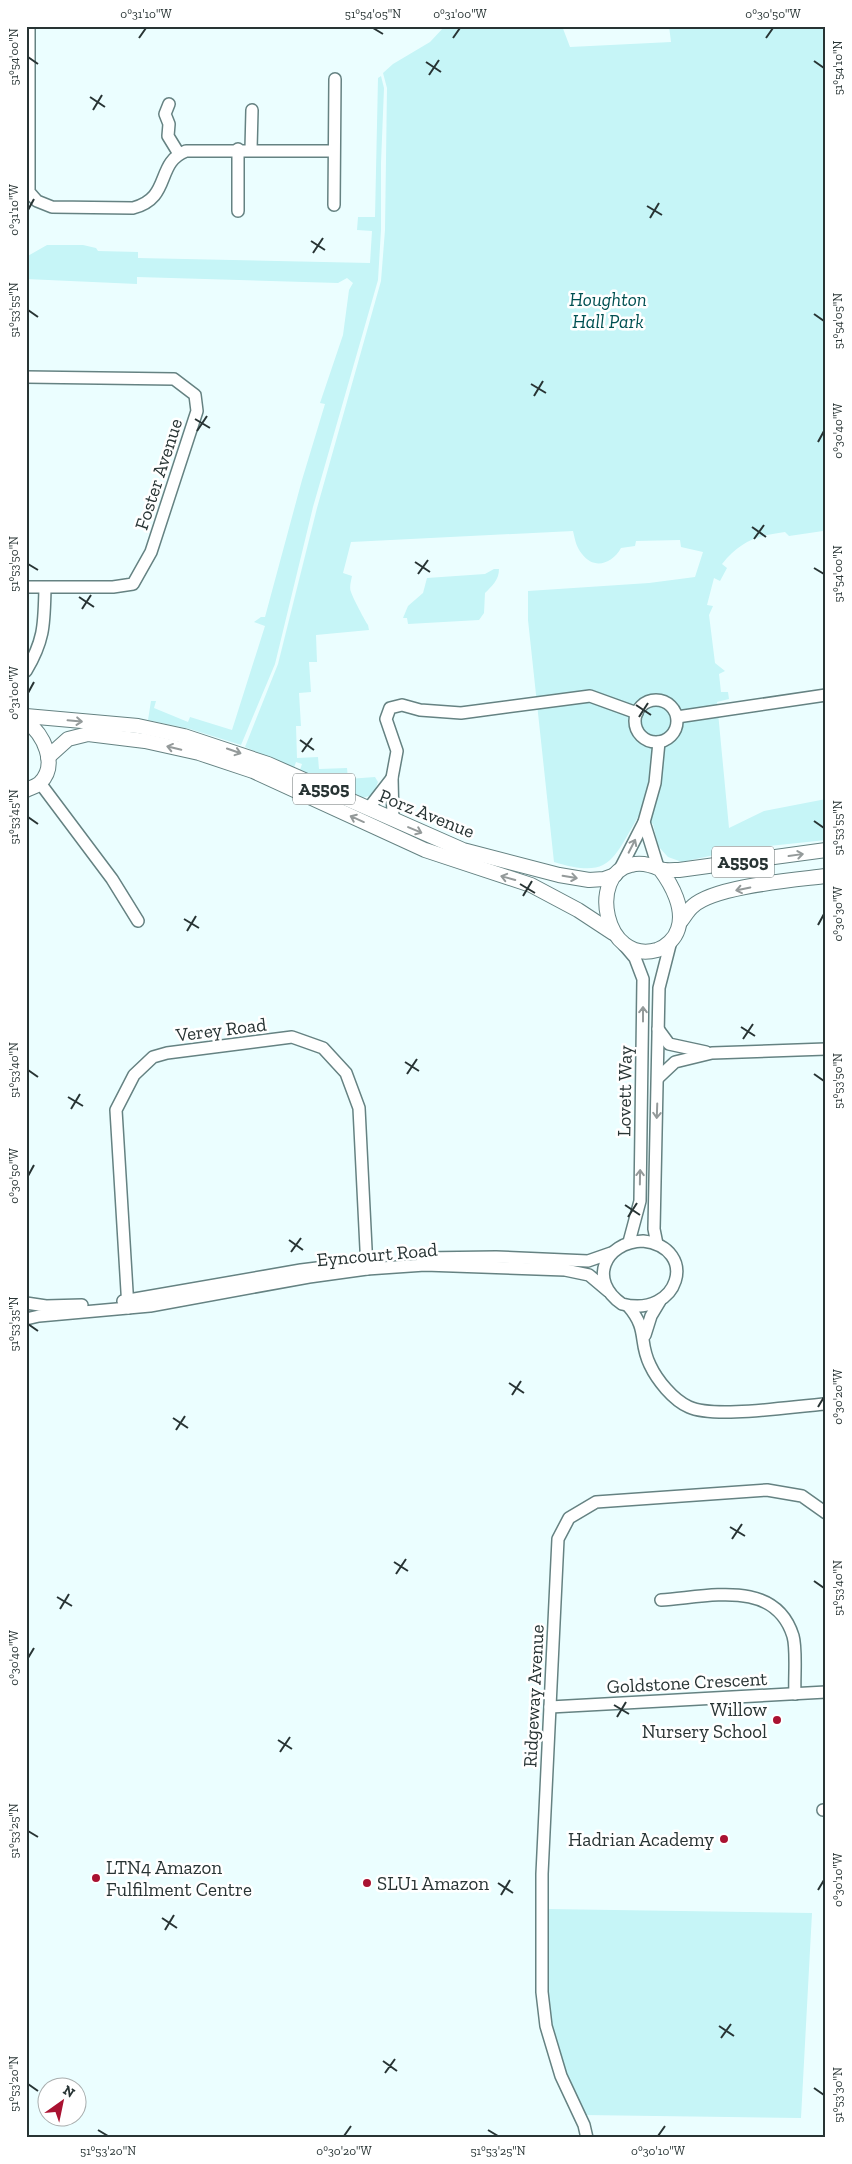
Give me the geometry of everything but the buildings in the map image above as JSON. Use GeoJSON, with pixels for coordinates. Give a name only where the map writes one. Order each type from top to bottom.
{"type":"FeatureCollection","features":[{"type":"Feature","properties":{"kind":"main road","name":"Porz Avenue"},"geometry":{"type":"LineString","coordinates":[[26,716],[138,726],[184,736],[268,764],[463,850],[513,864],[589,880],[604,879],[618,872]]}},
{"type":"Feature","properties":{"kind":"main road"},"geometry":{"type":"LineString","coordinates":[[26,721],[36,728],[44,742],[48,757],[46,771],[40,783],[26,790]]}},
{"type":"Feature","properties":{"kind":"main road","name":"Porz Avenue"},"geometry":{"type":"LineString","coordinates":[[48,757],[68,739],[88,734],[145,741],[198,753],[252,771],[424,850],[531,885],[578,910],[613,933]]}},
{"type":"Feature","properties":{"kind":"main road","name":"A5505"},"geometry":{"type":"LineString","coordinates":[[618,872],[630,865],[643,864],[679,870],[826,850]]}},
{"type":"Feature","properties":{"kind":"main road"},"geometry":{"type":"LineString","coordinates":[[659,868],[668,880],[677,901],[681,921]]}},
{"type":"Feature","properties":{"kind":"main road"},"geometry":{"type":"LineString","coordinates":[[613,933],[607,916],[607,901],[609,885],[618,872]]}},
{"type":"Feature","properties":{"kind":"main road","name":"A5505"},"geometry":{"type":"LineString","coordinates":[[613,933],[624,944],[637,951],[646,952],[663,948],[678,932],[681,921],[693,905],[712,896],[764,885],[826,876]]}},
{"type":"Feature","properties":{"kind":"street"},"geometry":{"type":"LineString","coordinates":[[28,30],[29,192],[37,201],[52,207],[132,208],[142,205],[157,194],[166,171],[179,154],[195,149],[333,151]]}},
{"type":"Feature","properties":{"kind":"street"},"geometry":{"type":"LineString","coordinates":[[334,205],[335,79]]}},
{"type":"Feature","properties":{"kind":"street"},"geometry":{"type":"LineString","coordinates":[[169,104],[165,114],[169,124],[168,136],[179,154]]}},
{"type":"Feature","properties":{"kind":"street"},"geometry":{"type":"LineString","coordinates":[[251,149],[252,110]]}},
{"type":"Feature","properties":{"kind":"street"},"geometry":{"type":"LineString","coordinates":[[238,149],[238,210]]}},
{"type":"Feature","properties":{"kind":"street","name":"Foster Avenue"},"geometry":{"type":"LineString","coordinates":[[26,377],[174,379],[195,395],[197,411],[151,552],[133,584],[45,588],[26,587]]}},
{"type":"Feature","properties":{"kind":"street"},"geometry":{"type":"LineString","coordinates":[[26,670],[36,653],[44,632],[45,588]]}},
{"type":"Feature","properties":{"kind":"street"},"geometry":{"type":"LineString","coordinates":[[677,717],[826,695]]}},
{"type":"Feature","properties":{"kind":"street"},"geometry":{"type":"LineString","coordinates":[[392,820],[392,778],[398,751],[386,719],[390,708],[402,705],[420,710],[461,713],[590,696],[636,713]]}},
{"type":"Feature","properties":{"kind":"street"},"geometry":{"type":"LineString","coordinates":[[658,700],[670,705],[677,717],[675,730],[666,740],[659,742],[645,739],[640,734],[635,720],[636,713],[645,703],[658,700]]}},
{"type":"Feature","properties":{"kind":"street"},"geometry":{"type":"LineString","coordinates":[[618,872],[644,822],[655,783],[659,742]]}},
{"type":"Feature","properties":{"kind":"street"},"geometry":{"type":"LineString","coordinates":[[368,809],[392,778]]}},
{"type":"Feature","properties":{"kind":"street"},"geometry":{"type":"LineString","coordinates":[[40,783],[112,879],[138,921]]}},
{"type":"Feature","properties":{"kind":"street"},"geometry":{"type":"LineString","coordinates":[[644,822],[659,868]]}},
{"type":"Feature","properties":{"kind":"street","name":"Lovett Way"},"geometry":{"type":"LineString","coordinates":[[657,1244],[654,1229],[659,988],[671,941]]}},
{"type":"Feature","properties":{"kind":"street","name":"Lovett Way"},"geometry":{"type":"LineString","coordinates":[[624,944],[635,958],[642,979],[640,1202],[629,1242]]}},
{"type":"Feature","properties":{"kind":"street"},"geometry":{"type":"LineString","coordinates":[[658,1029],[669,1044],[712,1053]]}},
{"type":"Feature","properties":{"kind":"street","name":"Verey Road"},"geometry":{"type":"LineString","coordinates":[[129,1305],[116,1110],[134,1075],[153,1057],[167,1053],[292,1037],[323,1048],[346,1073],[360,1108],[366,1265]]}},
{"type":"Feature","properties":{"kind":"street"},"geometry":{"type":"LineString","coordinates":[[658,1078],[675,1062],[712,1053],[826,1049]]}},
{"type":"Feature","properties":{"kind":"street"},"geometry":{"type":"LineString","coordinates":[[644,1339],[650,1316],[672,1290],[676,1280],[677,1269],[670,1253],[657,1244],[643,1241],[629,1242],[611,1253],[603,1273],[608,1291],[614,1298],[628,1306],[641,1322],[644,1339],[649,1364],[658,1380],[686,1406],[708,1412],[826,1404]]}},
{"type":"Feature","properties":{"kind":"street","name":"Eyncourt Road"},"geometry":{"type":"LineString","coordinates":[[26,1319],[129,1305],[301,1270],[487,1257],[588,1261],[611,1253]]}},
{"type":"Feature","properties":{"kind":"street","name":"Eyncourt Road"},"geometry":{"type":"LineString","coordinates":[[366,1265],[566,1270],[589,1275],[608,1291]]}},
{"type":"Feature","properties":{"kind":"street"},"geometry":{"type":"LineString","coordinates":[[628,1306],[660,1302]]}},
{"type":"Feature","properties":{"kind":"street","name":"Eyncourt Road"},"geometry":{"type":"LineString","coordinates":[[26,1303],[48,1306],[129,1305]]}},
{"type":"Feature","properties":{"kind":"street","name":"Ridgeway Avenue"},"geometry":{"type":"LineString","coordinates":[[587,2138],[584,2125],[560,2076],[546,2026],[542,1992],[542,1874],[558,1538],[569,1518],[582,1508],[596,1502],[767,1490],[802,1496],[826,1513]]}},
{"type":"Feature","properties":{"kind":"street"},"geometry":{"type":"LineString","coordinates":[[662,1600],[746,1595],[767,1601],[784,1615],[794,1637],[795,1694]]}},
{"type":"Feature","properties":{"kind":"street","name":"Goldstone Crescent"},"geometry":{"type":"LineString","coordinates":[[550,1707],[826,1692]]}},
{"type":"Feature","properties":{"kind":"green space","name":"Houghton Hall Park"},"geometry":{"type":"Polygon","coordinates":[[[445,26],[562,26],[570,47],[671,42],[669,26],[826,26],[826,529],[789,536],[785,532],[757,538],[743,545],[722,564],[727,568],[720,581],[714,578],[707,605],[713,606],[709,615],[715,663],[725,671],[719,674],[721,692],[728,692],[729,699],[717,702],[729,828],[764,811],[826,799],[826,840],[742,849],[682,862],[668,857],[658,846],[653,824],[638,817],[615,855],[598,867],[573,867],[554,862],[528,620],[528,591],[649,583],[695,577],[703,552],[681,547],[680,540],[636,541],[635,546],[621,548],[613,558],[603,563],[592,562],[587,559],[576,543],[573,531],[351,542],[343,573],[352,576],[350,590],[369,630],[316,635],[317,662],[309,662],[311,692],[299,693],[301,726],[296,726],[297,758],[318,757],[319,769],[347,768],[348,779],[375,777],[378,782],[373,795],[362,798],[300,770],[302,764],[296,762],[294,768],[245,747],[278,664],[317,508],[381,281],[385,230],[387,88],[383,73],[393,64],[430,42],[445,26]]]}},
{"type":"Feature","properties":{"kind":"green space"},"geometry":{"type":"Polygon","coordinates":[[[381,76],[384,88],[378,280],[313,507],[275,664],[241,745],[190,729],[148,720],[151,701],[156,701],[154,708],[188,722],[190,717],[232,730],[265,626],[254,622],[261,617],[265,617],[302,480],[325,404],[320,403],[343,335],[349,290],[353,283],[347,278],[338,283],[137,277],[137,284],[26,279],[26,257],[47,245],[83,245],[96,248],[98,251],[138,252],[138,258],[370,263],[372,231],[357,230],[358,217],[375,217],[378,78],[381,76]]]}},
{"type":"Feature","properties":{"kind":"green space"},"geometry":{"type":"Polygon","coordinates":[[[494,569],[499,569],[498,576],[495,583],[485,593],[484,613],[479,620],[408,624],[407,618],[403,618],[408,606],[423,593],[427,578],[485,574],[494,569]]]}},
{"type":"Feature","properties":{"kind":"green space"},"geometry":{"type":"Polygon","coordinates":[[[548,1909],[812,1913],[801,2118],[584,2115],[560,2062],[551,2029],[547,1984],[548,1909]]]}},
{"type":"Feature","properties":{"kind":"place","name":"Willow Nursery School"},"geometry":{"type":"Point","coordinates":[777,1720]}},
{"type":"Feature","properties":{"kind":"place","name":"Hadrian Academy"},"geometry":{"type":"Point","coordinates":[724,1839]}},
{"type":"Feature","properties":{"kind":"place","name":"LTN4 Amazon Fulfilment Centre"},"geometry":{"type":"Point","coordinates":[96,1878]}},
{"type":"Feature","properties":{"kind":"place","name":"SLU1 Amazon"},"geometry":{"type":"Point","coordinates":[367,1883]}}]}
